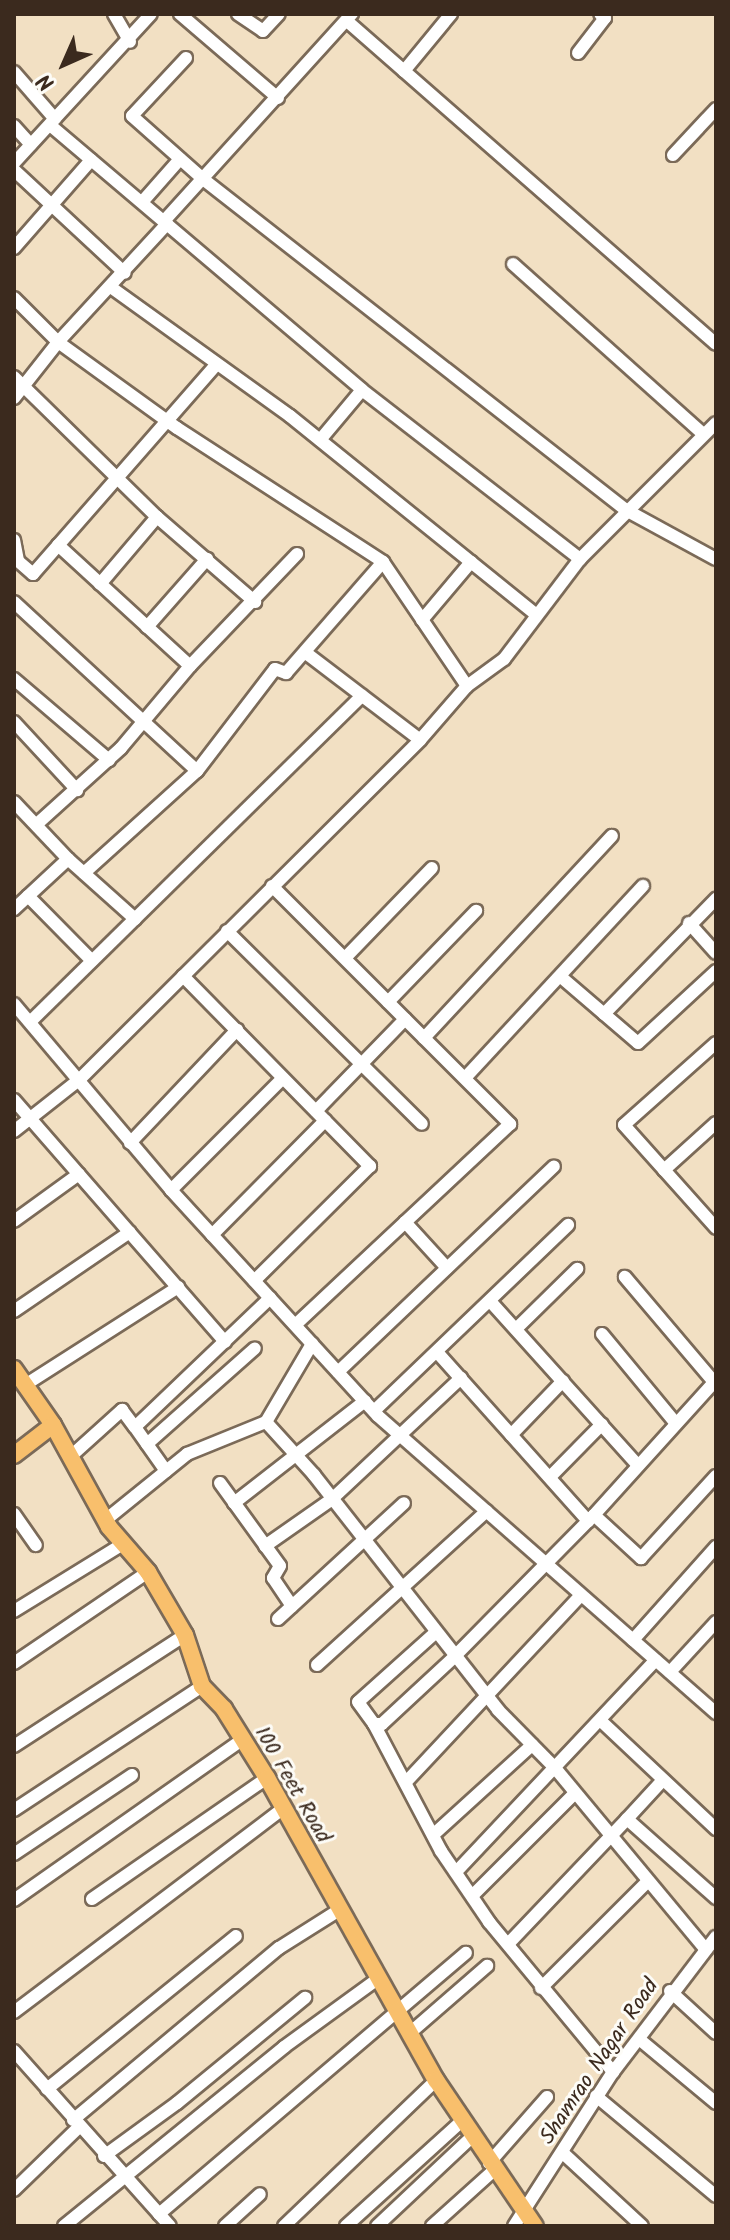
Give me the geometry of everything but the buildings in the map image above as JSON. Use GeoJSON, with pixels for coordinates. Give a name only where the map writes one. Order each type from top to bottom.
{"type":"FeatureCollection","features":[{"type":"Feature","properties":{"kind":"main road","name":"100 Feet Road"},"geometry":{"type":"LineString","coordinates":[[14,1369],[53,1425],[123,1544],[148,1572],[185,1635],[202,1686],[224,1709],[240,1741],[267,1778],[436,2080],[524,2222]]}},
{"type":"Feature","properties":{"kind":"main road"},"geometry":{"type":"LineString","coordinates":[[14,1455],[53,1425]]}},
{"type":"Feature","properties":{"kind":"street"},"geometry":{"type":"LineString","coordinates":[[114,14],[130,42]]}},
{"type":"Feature","properties":{"kind":"street"},"geometry":{"type":"LineString","coordinates":[[14,163],[130,42],[151,14]]}},
{"type":"Feature","properties":{"kind":"street"},"geometry":{"type":"LineString","coordinates":[[180,14],[278,98]]}},
{"type":"Feature","properties":{"kind":"street"},"geometry":{"type":"LineString","coordinates":[[238,14],[263,31],[279,14]]}},
{"type":"Feature","properties":{"kind":"street"},"geometry":{"type":"LineString","coordinates":[[404,71],[451,14]]}},
{"type":"Feature","properties":{"kind":"street"},"geometry":{"type":"LineString","coordinates":[[578,53],[605,18],[600,14]]}},
{"type":"Feature","properties":{"kind":"street"},"geometry":{"type":"LineString","coordinates":[[14,398],[25,388],[58,342],[112,288],[203,179],[350,17],[404,71],[716,344]]}},
{"type":"Feature","properties":{"kind":"street"},"geometry":{"type":"LineString","coordinates":[[186,58],[132,116],[203,179],[626,510],[716,559]]}},
{"type":"Feature","properties":{"kind":"street"},"geometry":{"type":"LineString","coordinates":[[14,72],[53,122],[91,160],[362,390],[580,559]]}},
{"type":"Feature","properties":{"kind":"street"},"geometry":{"type":"LineString","coordinates":[[673,155],[716,109]]}},
{"type":"Feature","properties":{"kind":"street"},"geometry":{"type":"LineString","coordinates":[[14,126],[31,145]]}},
{"type":"Feature","properties":{"kind":"street"},"geometry":{"type":"LineString","coordinates":[[143,201],[180,159]]}},
{"type":"Feature","properties":{"kind":"street"},"geometry":{"type":"LineString","coordinates":[[14,248],[91,160]]}},
{"type":"Feature","properties":{"kind":"street"},"geometry":{"type":"LineString","coordinates":[[14,170],[125,273]]}},
{"type":"Feature","properties":{"kind":"street"},"geometry":{"type":"LineString","coordinates":[[513,264],[703,434]]}},
{"type":"Feature","properties":{"kind":"street"},"geometry":{"type":"LineString","coordinates":[[112,288],[320,440],[537,615]]}},
{"type":"Feature","properties":{"kind":"street"},"geometry":{"type":"LineString","coordinates":[[14,298],[58,342],[167,421],[383,562],[467,686]]}},
{"type":"Feature","properties":{"kind":"street"},"geometry":{"type":"LineString","coordinates":[[14,540],[18,561],[33,574],[217,364]]}},
{"type":"Feature","properties":{"kind":"street"},"geometry":{"type":"LineString","coordinates":[[14,377],[157,517],[255,602]]}},
{"type":"Feature","properties":{"kind":"street"},"geometry":{"type":"LineString","coordinates":[[320,440],[362,390]]}},
{"type":"Feature","properties":{"kind":"street"},"geometry":{"type":"LineString","coordinates":[[14,1131],[80,1079],[420,740],[467,686],[504,659],[580,559],[716,423]]}},
{"type":"Feature","properties":{"kind":"street"},"geometry":{"type":"LineString","coordinates":[[100,584],[157,517]]}},
{"type":"Feature","properties":{"kind":"street"},"geometry":{"type":"LineString","coordinates":[[58,545],[190,666]]}},
{"type":"Feature","properties":{"kind":"street"},"geometry":{"type":"LineString","coordinates":[[37,824],[109,760],[190,666],[255,602],[297,554]]}},
{"type":"Feature","properties":{"kind":"street"},"geometry":{"type":"LineString","coordinates":[[147,627],[207,559]]}},
{"type":"Feature","properties":{"kind":"street"},"geometry":{"type":"LineString","coordinates":[[84,873],[197,771],[275,669],[286,673],[383,562]]}},
{"type":"Feature","properties":{"kind":"street"},"geometry":{"type":"LineString","coordinates":[[422,620],[471,562]]}},
{"type":"Feature","properties":{"kind":"street"},"geometry":{"type":"LineString","coordinates":[[14,602],[197,771]]}},
{"type":"Feature","properties":{"kind":"street"},"geometry":{"type":"LineString","coordinates":[[306,653],[420,740]]}},
{"type":"Feature","properties":{"kind":"street"},"geometry":{"type":"LineString","coordinates":[[14,679],[109,760]]}},
{"type":"Feature","properties":{"kind":"street"},"geometry":{"type":"LineString","coordinates":[[31,1021],[362,696]]}},
{"type":"Feature","properties":{"kind":"street"},"geometry":{"type":"LineString","coordinates":[[14,722],[77,790]]}},
{"type":"Feature","properties":{"kind":"street"},"geometry":{"type":"LineString","coordinates":[[14,802],[68,859],[135,919]]}},
{"type":"Feature","properties":{"kind":"street"},"geometry":{"type":"LineString","coordinates":[[424,1038],[612,836]]}},
{"type":"Feature","properties":{"kind":"street"},"geometry":{"type":"LineString","coordinates":[[14,909],[68,859]]}},
{"type":"Feature","properties":{"kind":"street"},"geometry":{"type":"LineString","coordinates":[[345,958],[432,868]]}},
{"type":"Feature","properties":{"kind":"street"},"geometry":{"type":"LineString","coordinates":[[272,886],[510,1124],[295,1325]]}},
{"type":"Feature","properties":{"kind":"street"},"geometry":{"type":"LineString","coordinates":[[465,1078],[643,886]]}},
{"type":"Feature","properties":{"kind":"street"},"geometry":{"type":"LineString","coordinates":[[28,896],[92,961]]}},
{"type":"Feature","properties":{"kind":"street"},"geometry":{"type":"LineString","coordinates":[[604,1014],[689,923],[716,899]]}},
{"type":"Feature","properties":{"kind":"street"},"geometry":{"type":"LineString","coordinates":[[388,1002],[476,911]]}},
{"type":"Feature","properties":{"kind":"street"},"geometry":{"type":"LineString","coordinates":[[689,923],[716,953]]}},
{"type":"Feature","properties":{"kind":"street"},"geometry":{"type":"LineString","coordinates":[[227,931],[422,1124]]}},
{"type":"Feature","properties":{"kind":"street"},"geometry":{"type":"LineString","coordinates":[[561,977],[638,1043],[716,971]]}},
{"type":"Feature","properties":{"kind":"street"},"geometry":{"type":"LineString","coordinates":[[183,976],[370,1166],[254,1281]]}},
{"type":"Feature","properties":{"kind":"street"},"geometry":{"type":"LineString","coordinates":[[14,1004],[171,1190],[374,1411],[716,1713]]}},
{"type":"Feature","properties":{"kind":"street"},"geometry":{"type":"LineString","coordinates":[[212,1235],[321,1116],[361,1064],[405,1019]]}},
{"type":"Feature","properties":{"kind":"street"},"geometry":{"type":"LineString","coordinates":[[130,1143],[237,1030]]}},
{"type":"Feature","properties":{"kind":"street"},"geometry":{"type":"LineString","coordinates":[[713,1219],[624,1125],[716,1043]]}},
{"type":"Feature","properties":{"kind":"street"},"geometry":{"type":"LineString","coordinates":[[171,1190],[283,1078]]}},
{"type":"Feature","properties":{"kind":"street"},"geometry":{"type":"LineString","coordinates":[[14,1100],[225,1342]]}},
{"type":"Feature","properties":{"kind":"street"},"geometry":{"type":"LineString","coordinates":[[664,1170],[716,1123]]}},
{"type":"Feature","properties":{"kind":"street"},"geometry":{"type":"LineString","coordinates":[[338,1372],[554,1166]]}},
{"type":"Feature","properties":{"kind":"street"},"geometry":{"type":"LineString","coordinates":[[14,1221],[79,1174]]}},
{"type":"Feature","properties":{"kind":"street"},"geometry":{"type":"LineString","coordinates":[[405,1222],[447,1268]]}},
{"type":"Feature","properties":{"kind":"street"},"geometry":{"type":"LineString","coordinates":[[374,1411],[568,1225]]}},
{"type":"Feature","properties":{"kind":"street"},"geometry":{"type":"LineString","coordinates":[[14,1311],[130,1232]]}},
{"type":"Feature","properties":{"kind":"street"},"geometry":{"type":"LineString","coordinates":[[516,1329],[577,1269]]}},
{"type":"Feature","properties":{"kind":"street"},"geometry":{"type":"LineString","coordinates":[[374,1724],[382,1724],[454,1657],[591,1518],[674,1421],[715,1381],[625,1277]]}},
{"type":"Feature","properties":{"kind":"street"},"geometry":{"type":"LineString","coordinates":[[25,1385],[178,1287]]}},
{"type":"Feature","properties":{"kind":"street"},"geometry":{"type":"LineString","coordinates":[[135,1427],[270,1298]]}},
{"type":"Feature","properties":{"kind":"street"},"geometry":{"type":"LineString","coordinates":[[490,1301],[637,1464]]}},
{"type":"Feature","properties":{"kind":"street"},"geometry":{"type":"LineString","coordinates":[[602,1334],[674,1421]]}},
{"type":"Feature","properties":{"kind":"street"},"geometry":{"type":"LineString","coordinates":[[108,1518],[187,1454],[266,1422],[312,1344]]}},
{"type":"Feature","properties":{"kind":"street"},"geometry":{"type":"LineString","coordinates":[[147,1444],[255,1348]]}},
{"type":"Feature","properties":{"kind":"street"},"geometry":{"type":"LineString","coordinates":[[437,1352],[550,1477],[591,1518],[641,1558],[716,1476]]}},
{"type":"Feature","properties":{"kind":"street"},"geometry":{"type":"LineString","coordinates":[[265,1546],[332,1499],[403,1437],[461,1378]]}},
{"type":"Feature","properties":{"kind":"street"},"geometry":{"type":"LineString","coordinates":[[511,1435],[563,1381]]}},
{"type":"Feature","properties":{"kind":"street"},"geometry":{"type":"LineString","coordinates":[[234,1503],[298,1458],[365,1401]]}},
{"type":"Feature","properties":{"kind":"street"},"geometry":{"type":"LineString","coordinates":[[71,1456],[122,1410],[166,1471]]}},
{"type":"Feature","properties":{"kind":"street"},"geometry":{"type":"LineString","coordinates":[[266,1422],[332,1499],[400,1590],[487,1697],[555,1768],[610,1840],[647,1882],[713,1944]]}},
{"type":"Feature","properties":{"kind":"street"},"geometry":{"type":"LineString","coordinates":[[550,1477],[602,1424]]}},
{"type":"Feature","properties":{"kind":"street"},"geometry":{"type":"LineString","coordinates":[[220,1483],[280,1566],[273,1578],[292,1606]]}},
{"type":"Feature","properties":{"kind":"street"},"geometry":{"type":"LineString","coordinates":[[278,1619],[362,1538],[404,1503]]}},
{"type":"Feature","properties":{"kind":"street"},"geometry":{"type":"LineString","coordinates":[[317,1665],[487,1511]]}},
{"type":"Feature","properties":{"kind":"street"},"geometry":{"type":"LineString","coordinates":[[14,1514],[36,1545]]}},
{"type":"Feature","properties":{"kind":"street"},"geometry":{"type":"LineString","coordinates":[[14,1611],[123,1544]]}},
{"type":"Feature","properties":{"kind":"street"},"geometry":{"type":"LineString","coordinates":[[633,1640],[716,1547]]}},
{"type":"Feature","properties":{"kind":"street"},"geometry":{"type":"LineString","coordinates":[[14,1663],[148,1572]]}},
{"type":"Feature","properties":{"kind":"street"},"geometry":{"type":"LineString","coordinates":[[406,1782],[581,1595]]}},
{"type":"Feature","properties":{"kind":"street"},"geometry":{"type":"LineString","coordinates":[[670,1672],[716,1622]]}},
{"type":"Feature","properties":{"kind":"street"},"geometry":{"type":"LineString","coordinates":[[435,1633],[358,1702],[374,1724],[433,1835],[472,1896],[541,1988],[613,2072]]}},
{"type":"Feature","properties":{"kind":"street"},"geometry":{"type":"LineString","coordinates":[[14,1746],[185,1635]]}},
{"type":"Feature","properties":{"kind":"street"},"geometry":{"type":"LineString","coordinates":[[456,1872],[656,1660]]}},
{"type":"Feature","properties":{"kind":"street"},"geometry":{"type":"LineString","coordinates":[[14,1810],[202,1686]]}},
{"type":"Feature","properties":{"kind":"street"},"geometry":{"type":"LineString","coordinates":[[601,1721],[661,1782],[716,1829]]}},
{"type":"Feature","properties":{"kind":"street"},"geometry":{"type":"LineString","coordinates":[[14,1900],[240,1741]]}},
{"type":"Feature","properties":{"kind":"street"},"geometry":{"type":"LineString","coordinates":[[433,1835],[532,1745]]}},
{"type":"Feature","properties":{"kind":"street"},"geometry":{"type":"LineString","coordinates":[[14,1854],[132,1775]]}},
{"type":"Feature","properties":{"kind":"street"},"geometry":{"type":"LineString","coordinates":[[92,1899],[267,1778]]}},
{"type":"Feature","properties":{"kind":"street"},"geometry":{"type":"LineString","coordinates":[[509,1943],[610,1840],[661,1782]]}},
{"type":"Feature","properties":{"kind":"street"},"geometry":{"type":"LineString","coordinates":[[472,1896],[574,1794]]}},
{"type":"Feature","properties":{"kind":"street"},"geometry":{"type":"LineString","coordinates":[[14,2012],[282,1809]]}},
{"type":"Feature","properties":{"kind":"street"},"geometry":{"type":"LineString","coordinates":[[627,1819],[716,1898]]}},
{"type":"Feature","properties":{"kind":"street"},"geometry":{"type":"LineString","coordinates":[[541,1988],[647,1882]]}},
{"type":"Feature","properties":{"kind":"street"},"geometry":{"type":"LineString","coordinates":[[14,2190],[76,2123],[279,1948],[339,1910]]}},
{"type":"Feature","properties":{"kind":"street"},"geometry":{"type":"LineString","coordinates":[[47,2089],[236,1936]]}},
{"type":"Feature","properties":{"kind":"street","name":"Shamrao Nagar Road"},"geometry":{"type":"LineString","coordinates":[[524,2222],[596,2096],[670,1991],[713,1944]]}},
{"type":"Feature","properties":{"kind":"street"},"geometry":{"type":"LineString","coordinates":[[14,2051],[161,2221],[466,1953]]}},
{"type":"Feature","properties":{"kind":"street"},"geometry":{"type":"LineString","coordinates":[[411,2032],[487,1966]]}},
{"type":"Feature","properties":{"kind":"street"},"geometry":{"type":"LineString","coordinates":[[64,2226],[379,1978]]}},
{"type":"Feature","properties":{"kind":"street"},"geometry":{"type":"LineString","coordinates":[[670,1991],[716,2033]]}},
{"type":"Feature","properties":{"kind":"street"},"geometry":{"type":"LineString","coordinates":[[104,2156],[177,2103],[305,1998]]}},
{"type":"Feature","properties":{"kind":"street"},"geometry":{"type":"LineString","coordinates":[[639,2039],[716,2103]]}},
{"type":"Feature","properties":{"kind":"street"},"geometry":{"type":"LineString","coordinates":[[284,2226],[436,2080]]}},
{"type":"Feature","properties":{"kind":"street"},"geometry":{"type":"LineString","coordinates":[[596,2096],[716,2196]]}},
{"type":"Feature","properties":{"kind":"street"},"geometry":{"type":"LineString","coordinates":[[432,2226],[491,2167],[547,2097]]}},
{"type":"Feature","properties":{"kind":"street"},"geometry":{"type":"LineString","coordinates":[[346,2226],[463,2120]]}},
{"type":"Feature","properties":{"kind":"street"},"geometry":{"type":"LineString","coordinates":[[377,2226],[473,2136]]}},
{"type":"Feature","properties":{"kind":"street"},"geometry":{"type":"LineString","coordinates":[[564,2154],[642,2226]]}},
{"type":"Feature","properties":{"kind":"street"},"geometry":{"type":"LineString","coordinates":[[225,2226],[260,2194]]}}]}
